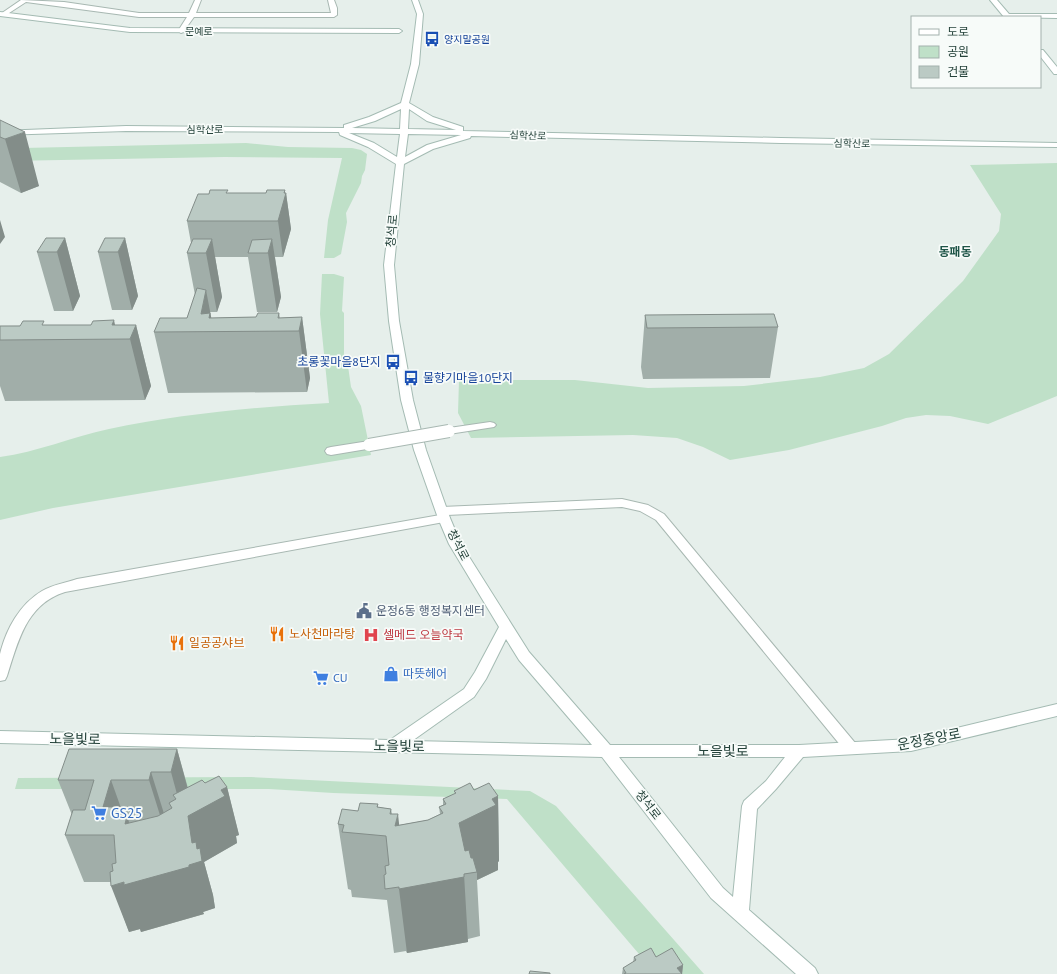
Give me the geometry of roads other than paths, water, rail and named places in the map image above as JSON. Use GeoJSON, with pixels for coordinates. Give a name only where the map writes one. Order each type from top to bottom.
{"type":"FeatureCollection","features":[{"type":"Feature","properties":{"kind":"street"},"geometry":{"type":"LineString","coordinates":[[2,14],[25,0],[139,14],[334,15],[334,8],[331,0]]}},
{"type":"Feature","properties":{"kind":"street"},"geometry":{"type":"LineString","coordinates":[[181,31],[192,15],[198,0]]}},
{"type":"Feature","properties":{"kind":"street","name":"청석로"},"geometry":{"type":"LineString","coordinates":[[415,0],[420,14],[415,64],[405,104],[403,144],[395,202],[389,265],[394,321],[409,408],[420,450],[455,544],[524,656],[606,751],[717,893],[809,974]]}},
{"type":"Feature","properties":{"kind":"street"},"geometry":{"type":"LineString","coordinates":[[993,0],[1008,16],[1057,16]]}},
{"type":"Feature","properties":{"kind":"street","name":"문예로"},"geometry":{"type":"LineString","coordinates":[[2,14],[107,29],[181,31],[399,31]]}},
{"type":"Feature","properties":{"kind":"street"},"geometry":{"type":"LineString","coordinates":[[1041,53],[1057,72]]}},
{"type":"Feature","properties":{"kind":"street"},"geometry":{"type":"LineString","coordinates":[[336,130],[372,119],[405,104],[430,119],[476,133]]}},
{"type":"Feature","properties":{"kind":"street","name":"심학산로"},"geometry":{"type":"LineString","coordinates":[[0,133],[186,128],[403,131],[843,143],[1057,145]]}},
{"type":"Feature","properties":{"kind":"street"},"geometry":{"type":"LineString","coordinates":[[336,130],[371,144],[401,163],[430,147],[476,133]]}},
{"type":"Feature","properties":{"kind":"street"},"geometry":{"type":"LineString","coordinates":[[1044,145],[1057,140]]}},
{"type":"Feature","properties":{"kind":"street"},"geometry":{"type":"LineString","coordinates":[[1044,145],[1057,148]]}},
{"type":"Feature","properties":{"kind":"street"},"geometry":{"type":"LineString","coordinates":[[331,451],[490,425]]}},
{"type":"Feature","properties":{"kind":"street"},"geometry":{"type":"LineString","coordinates":[[0,676],[16,627],[26,610],[48,594],[77,584],[443,514],[622,503],[644,508],[660,517],[851,748]]}},
{"type":"Feature","properties":{"kind":"street"},"geometry":{"type":"LineString","coordinates":[[393,746],[469,693],[481,675],[506,626]]}},
{"type":"Feature","properties":{"kind":"street","name":"운정중앙로"},"geometry":{"type":"LineString","coordinates":[[799,751],[911,745],[1057,710]]}},
{"type":"Feature","properties":{"kind":"street","name":"노을빛로"},"geometry":{"type":"LineString","coordinates":[[0,737],[606,751],[799,751]]}},
{"type":"Feature","properties":{"kind":"street"},"geometry":{"type":"LineString","coordinates":[[740,914],[750,806],[771,785],[799,751]]}},
{"type":"Feature","properties":{"kind":"place","name":"양지말공원"},"geometry":{"type":"Point","coordinates":[432,39]}},
{"type":"Feature","properties":{"kind":"place","name":"초롱꽃마을8단지"},"geometry":{"type":"Point","coordinates":[393,362]}},
{"type":"Feature","properties":{"kind":"place","name":"물향기마을10단지"},"geometry":{"type":"Point","coordinates":[411,378]}},
{"type":"Feature","properties":{"kind":"place","name":"운정6동 행정복지센터"},"geometry":{"type":"Point","coordinates":[364,611]}},
{"type":"Feature","properties":{"kind":"place","name":"노사천마라탕"},"geometry":{"type":"Point","coordinates":[277,634]}},
{"type":"Feature","properties":{"kind":"place","name":"셀메드 오늘약국"},"geometry":{"type":"Point","coordinates":[371,635]}},
{"type":"Feature","properties":{"kind":"place","name":"일공공샤브"},"geometry":{"type":"Point","coordinates":[177,643]}},
{"type":"Feature","properties":{"kind":"place","name":"따뜻헤어"},"geometry":{"type":"Point","coordinates":[391,674]}},
{"type":"Feature","properties":{"kind":"place","name":"CU"},"geometry":{"type":"Point","coordinates":[321,678]}},
{"type":"Feature","properties":{"kind":"place","name":"GS25"},"geometry":{"type":"Point","coordinates":[99,813]}},
{"type":"Feature","properties":{"kind":"district","name":"동패동"},"geometry":{"type":"Point","coordinates":[955,252]}}]}
